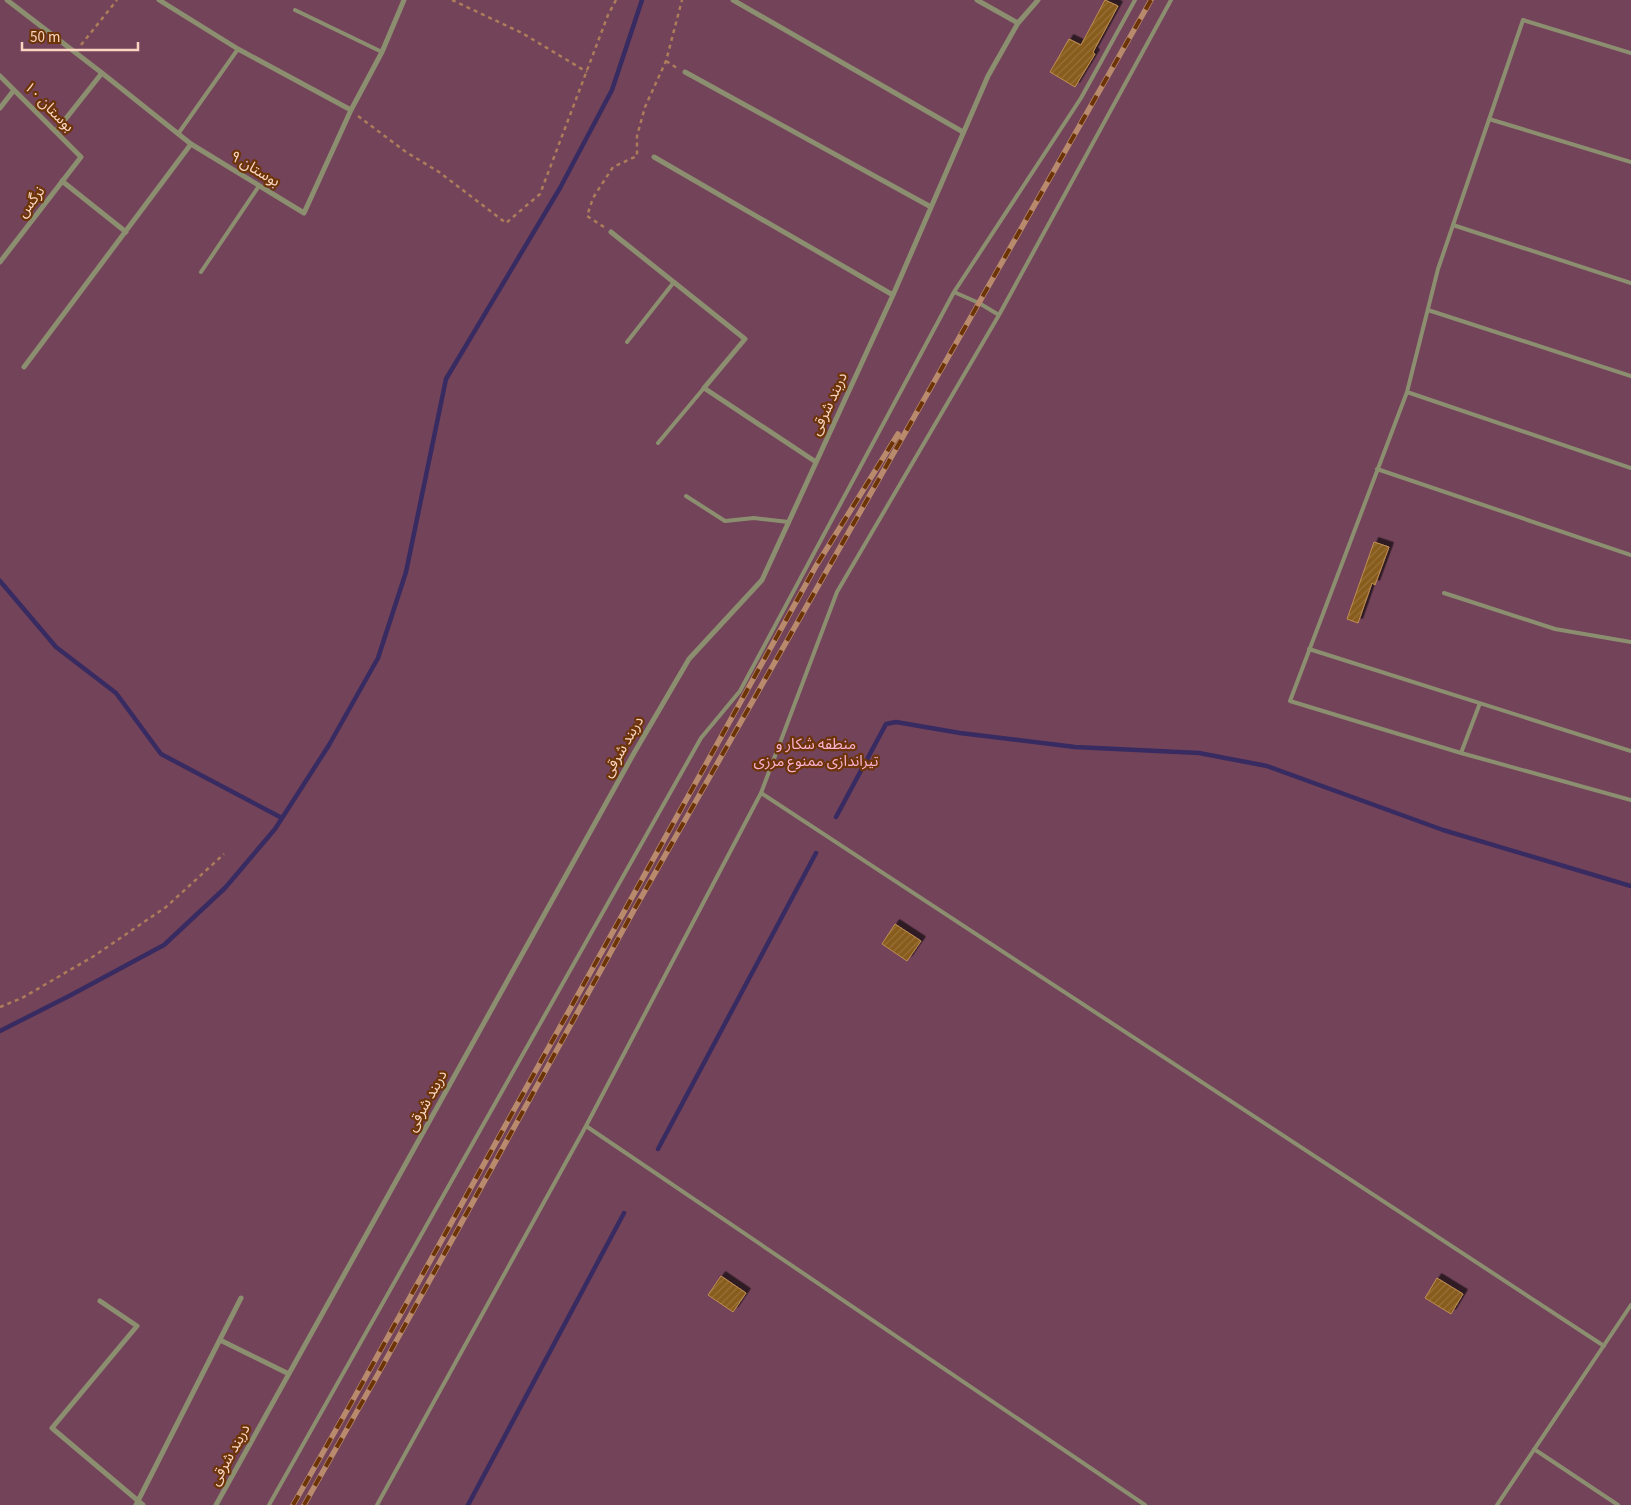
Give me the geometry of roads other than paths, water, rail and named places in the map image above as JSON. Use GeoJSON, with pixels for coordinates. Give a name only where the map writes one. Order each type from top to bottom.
{"type":"FeatureCollection","features":[{"type":"Feature","properties":{"kind":"street","name":"بوستان ۹"},"geometry":{"type":"LineString","coordinates":[[6,0],[191,144],[304,213],[351,110],[382,52],[404,0]]}},
{"type":"Feature","properties":{"kind":"street"},"geometry":{"type":"LineString","coordinates":[[159,0],[238,49],[351,110]]}},
{"type":"Feature","properties":{"kind":"street"},"geometry":{"type":"LineString","coordinates":[[733,0],[963,132]]}},
{"type":"Feature","properties":{"kind":"street"},"geometry":{"type":"LineString","coordinates":[[976,0],[1018,23]]}},
{"type":"Feature","properties":{"kind":"street","name":"دربند شرقی"},"geometry":{"type":"LineString","coordinates":[[216,1505],[634,752],[688,659],[762,580],[893,295],[988,76],[1018,23],[1038,0]]}},
{"type":"Feature","properties":{"kind":"street"},"geometry":{"type":"LineString","coordinates":[[685,72],[931,207]]}},
{"type":"Feature","properties":{"kind":"street"},"geometry":{"type":"LineString","coordinates":[[56,131],[102,73]]}},
{"type":"Feature","properties":{"kind":"street","name":"بوستان ۱۰"},"geometry":{"type":"LineString","coordinates":[[0,76],[81,157]]}},
{"type":"Feature","properties":{"kind":"street"},"geometry":{"type":"LineString","coordinates":[[0,108],[14,90]]}},
{"type":"Feature","properties":{"kind":"street"},"geometry":{"type":"LineString","coordinates":[[24,367],[191,144]]}},
{"type":"Feature","properties":{"kind":"street","name":"نرگس"},"geometry":{"type":"LineString","coordinates":[[0,262],[81,157]]}},
{"type":"Feature","properties":{"kind":"street"},"geometry":{"type":"LineString","coordinates":[[654,157],[893,295]]}},
{"type":"Feature","properties":{"kind":"street"},"geometry":{"type":"LineString","coordinates":[[62,181],[126,232]]}},
{"type":"Feature","properties":{"kind":"street"},"geometry":{"type":"LineString","coordinates":[[611,232],[745,339],[704,388],[816,462]]}},
{"type":"Feature","properties":{"kind":"street"},"geometry":{"type":"LineString","coordinates":[[100,1301],[137,1326],[52,1428],[139,1504],[241,1298]]}},
{"type":"Feature","properties":{"kind":"street"},"geometry":{"type":"LineString","coordinates":[[220,1340],[288,1374]]}},
{"type":"Feature","properties":{"kind":"lane"},"geometry":{"type":"LineString","coordinates":[[269,1505],[701,738],[740,691],[954,292],[1081,98],[1135,0]]}},
{"type":"Feature","properties":{"kind":"lane"},"geometry":{"type":"LineString","coordinates":[[378,1505],[586,1126],[761,793],[837,592],[999,315],[1171,0]]}},
{"type":"Feature","properties":{"kind":"lane"},"geometry":{"type":"LineString","coordinates":[[294,10],[382,52]]}},
{"type":"Feature","properties":{"kind":"lane"},"geometry":{"type":"LineString","coordinates":[[1631,53],[1523,20],[1438,269],[1407,392],[1290,701],[1461,753],[1631,800]]}},
{"type":"Feature","properties":{"kind":"lane"},"geometry":{"type":"LineString","coordinates":[[178,134],[238,49]]}},
{"type":"Feature","properties":{"kind":"lane"},"geometry":{"type":"LineString","coordinates":[[1489,120],[1631,162]]}},
{"type":"Feature","properties":{"kind":"lane"},"geometry":{"type":"LineString","coordinates":[[201,272],[258,186]]}},
{"type":"Feature","properties":{"kind":"lane"},"geometry":{"type":"LineString","coordinates":[[1453,225],[1631,283]]}},
{"type":"Feature","properties":{"kind":"lane"},"geometry":{"type":"LineString","coordinates":[[627,342],[674,282]]}},
{"type":"Feature","properties":{"kind":"lane"},"geometry":{"type":"LineString","coordinates":[[954,292],[979,303],[999,315]]}},
{"type":"Feature","properties":{"kind":"lane"},"geometry":{"type":"LineString","coordinates":[[1428,310],[1631,376]]}},
{"type":"Feature","properties":{"kind":"lane"},"geometry":{"type":"LineString","coordinates":[[658,442],[704,388]]}},
{"type":"Feature","properties":{"kind":"lane"},"geometry":{"type":"LineString","coordinates":[[1407,392],[1631,468]]}},
{"type":"Feature","properties":{"kind":"lane"},"geometry":{"type":"LineString","coordinates":[[1378,469],[1631,555]]}},
{"type":"Feature","properties":{"kind":"lane"},"geometry":{"type":"LineString","coordinates":[[686,496],[725,521],[754,518],[789,522]]}},
{"type":"Feature","properties":{"kind":"lane"},"geometry":{"type":"LineString","coordinates":[[1444,593],[1554,629],[1631,642]]}},
{"type":"Feature","properties":{"kind":"lane"},"geometry":{"type":"LineString","coordinates":[[1309,649],[1631,751]]}},
{"type":"Feature","properties":{"kind":"lane"},"geometry":{"type":"LineString","coordinates":[[1461,753],[1480,703]]}},
{"type":"Feature","properties":{"kind":"lane"},"geometry":{"type":"LineString","coordinates":[[761,793],[1604,1346]]}},
{"type":"Feature","properties":{"kind":"lane"},"geometry":{"type":"LineString","coordinates":[[586,1126],[1146,1505]]}},
{"type":"Feature","properties":{"kind":"lane"},"geometry":{"type":"LineString","coordinates":[[1497,1505],[1631,1305]]}},
{"type":"Feature","properties":{"kind":"lane"},"geometry":{"type":"LineString","coordinates":[[1534,1449],[1618,1505]]}},
{"type":"Feature","properties":{"kind":"waterway"},"geometry":{"type":"LineString","coordinates":[[0,1031],[164,945],[225,888],[275,829],[329,745],[378,658],[406,572],[446,379],[560,188],[612,90],[642,0]]}},
{"type":"Feature","properties":{"kind":"waterway"},"geometry":{"type":"LineString","coordinates":[[0,581],[56,647],[116,693],[161,754],[282,818]]}},
{"type":"Feature","properties":{"kind":"waterway"},"geometry":{"type":"LineString","coordinates":[[836,817],[886,724],[896,722],[960,733],[1075,747],[1199,753],[1267,766],[1443,830],[1631,886]]}},
{"type":"Feature","properties":{"kind":"waterway"},"geometry":{"type":"LineString","coordinates":[[658,1149],[816,853]]}},
{"type":"Feature","properties":{"kind":"waterway"},"geometry":{"type":"LineString","coordinates":[[468,1505],[624,1213]]}},
{"type":"Feature","properties":{"kind":"railway"},"geometry":{"type":"LineString","coordinates":[[304,1505],[634,910],[1151,0]]}},
{"type":"Feature","properties":{"kind":"railway"},"geometry":{"type":"LineString","coordinates":[[293,1505],[816,566],[898,434]]}},
{"type":"Feature","properties":{"kind":"park label","name":"منطقه شکار و تیراندازی ممنوع مرزی"},"geometry":{"type":"Point","coordinates":[816,752]}}]}
